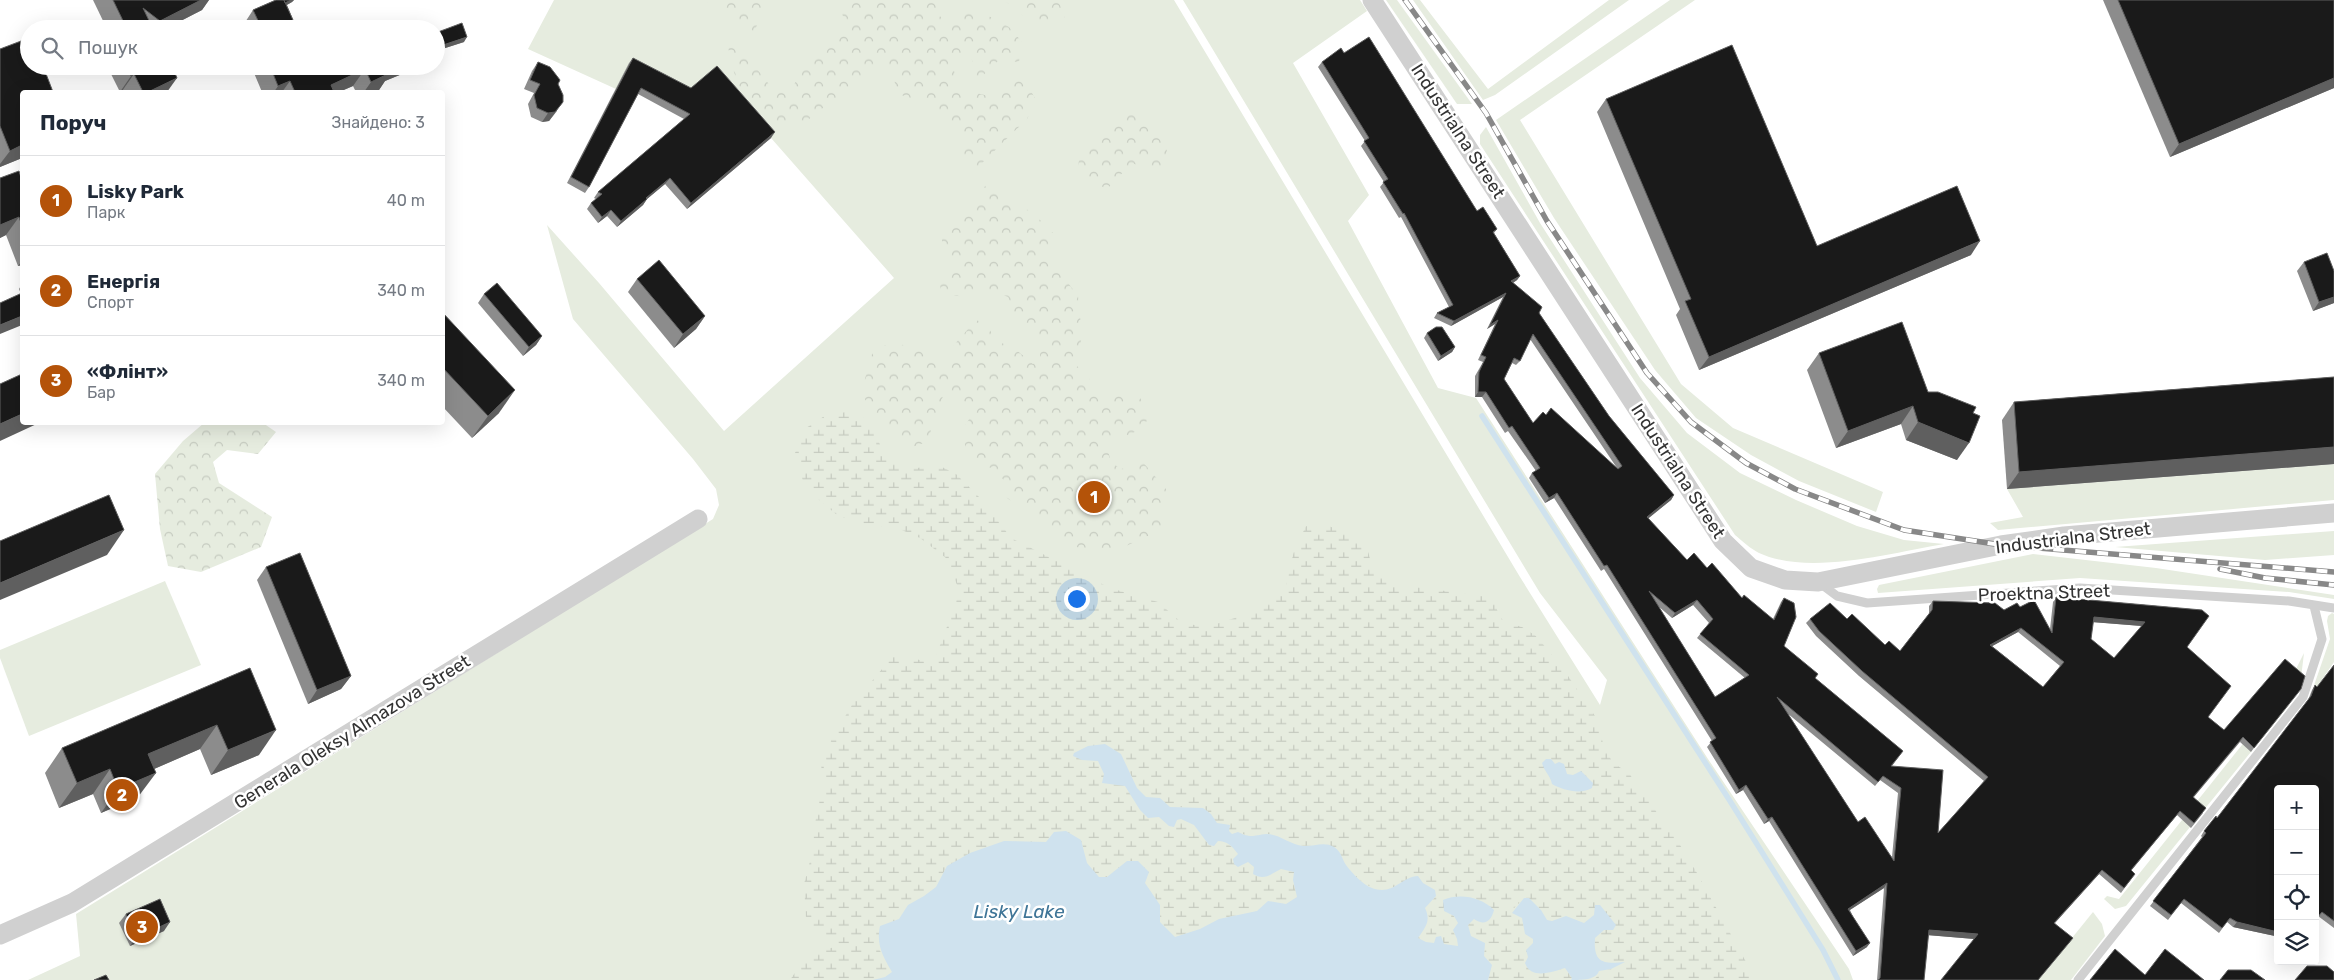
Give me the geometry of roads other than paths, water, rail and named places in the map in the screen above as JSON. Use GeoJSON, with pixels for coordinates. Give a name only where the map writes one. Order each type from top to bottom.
{"type":"FeatureCollection","features":[{"type":"Feature","properties":{"kind":"street","name":"Industrialna Street"},"geometry":{"type":"LineString","coordinates":[[1372,0],[1723,541],[1751,568],[1785,580],[1818,582],[2001,545],[2064,536],[2334,513]]}},
{"type":"Feature","properties":{"kind":"street","name":"Generala Oleksy Almazova Street"},"geometry":{"type":"LineString","coordinates":[[0,935],[72,903],[698,519]]}},
{"type":"Feature","properties":{"kind":"lane","name":"Proektna Street"},"geometry":{"type":"LineString","coordinates":[[1818,582],[1837,596],[1867,603],[2080,588],[2289,601],[2334,608]]}},
{"type":"Feature","properties":{"kind":"lane"},"geometry":{"type":"LineString","coordinates":[[2078,980],[2303,697],[2322,639],[2314,606]]}},
{"type":"Feature","properties":{"kind":"water","name":"Lisky Lake"},"geometry":{"type":"Polygon","coordinates":[[[1105,744],[1121,754],[1137,788],[1146,797],[1160,798],[1170,807],[1203,808],[1211,814],[1217,823],[1230,825],[1229,831],[1232,834],[1238,832],[1250,836],[1272,834],[1298,845],[1330,845],[1338,851],[1346,865],[1358,878],[1372,888],[1379,890],[1386,890],[1407,879],[1418,876],[1423,883],[1435,890],[1436,896],[1425,908],[1428,920],[1418,938],[1426,942],[1434,943],[1436,937],[1441,936],[1444,944],[1458,946],[1453,930],[1458,923],[1454,916],[1444,911],[1443,900],[1463,897],[1483,902],[1494,910],[1491,917],[1487,922],[1474,919],[1468,925],[1471,936],[1485,943],[1484,956],[1492,965],[1488,980],[873,980],[885,977],[892,972],[880,945],[880,926],[899,919],[908,905],[936,887],[947,866],[970,853],[1004,841],[1046,842],[1054,832],[1066,831],[1081,840],[1087,863],[1099,877],[1107,877],[1127,861],[1138,861],[1149,872],[1145,883],[1160,905],[1160,922],[1175,937],[1200,929],[1219,919],[1257,911],[1268,901],[1286,904],[1297,897],[1293,880],[1294,872],[1281,869],[1261,877],[1253,874],[1254,867],[1248,862],[1238,867],[1234,864],[1233,859],[1238,854],[1229,844],[1218,841],[1214,846],[1209,845],[1194,825],[1181,819],[1177,820],[1174,827],[1169,826],[1159,817],[1148,818],[1140,810],[1125,786],[1102,783],[1104,774],[1098,761],[1082,760],[1073,756],[1074,753],[1088,746],[1105,744]]]}},
{"type":"Feature","properties":{"kind":"water"},"geometry":{"type":"Polygon","coordinates":[[[1546,759],[1551,759],[1555,764],[1559,762],[1564,764],[1567,774],[1573,775],[1581,771],[1593,783],[1592,788],[1583,791],[1572,791],[1552,784],[1542,763],[1546,759]]]}},
{"type":"Feature","properties":{"kind":"water"},"geometry":{"type":"Polygon","coordinates":[[[1524,898],[1529,898],[1541,910],[1547,920],[1552,921],[1566,916],[1584,923],[1594,915],[1595,905],[1600,905],[1616,925],[1613,930],[1604,930],[1595,938],[1598,958],[1601,961],[1611,963],[1625,962],[1611,969],[1599,971],[1592,978],[1584,980],[1571,980],[1572,978],[1565,968],[1542,973],[1532,972],[1525,963],[1528,957],[1526,950],[1533,943],[1533,939],[1525,934],[1522,918],[1512,913],[1524,898]]]}},
{"type":"Feature","properties":{"kind":"waterway"},"geometry":{"type":"LineString","coordinates":[[1482,416],[1730,801],[1823,950],[1838,980]]}},
{"type":"Feature","properties":{"kind":"railway"},"geometry":{"type":"LineString","coordinates":[[1405,0],[1486,113],[1547,221],[1647,373],[1691,422],[1746,463],[1795,489],[1904,530],[2001,545],[2334,572]]}},
{"type":"Feature","properties":{"kind":"railway"},"geometry":{"type":"LineString","coordinates":[[2220,569],[2265,578],[2334,585]]}},
{"type":"Feature","properties":{"kind":"place","name":"Lisky Park"},"geometry":{"type":"Point","coordinates":[1094,497]}},
{"type":"Feature","properties":{"kind":"place","name":"Енергія"},"geometry":{"type":"Point","coordinates":[122,795]}},
{"type":"Feature","properties":{"kind":"place","name":"«Флінт»"},"geometry":{"type":"Point","coordinates":[142,927]}}]}
